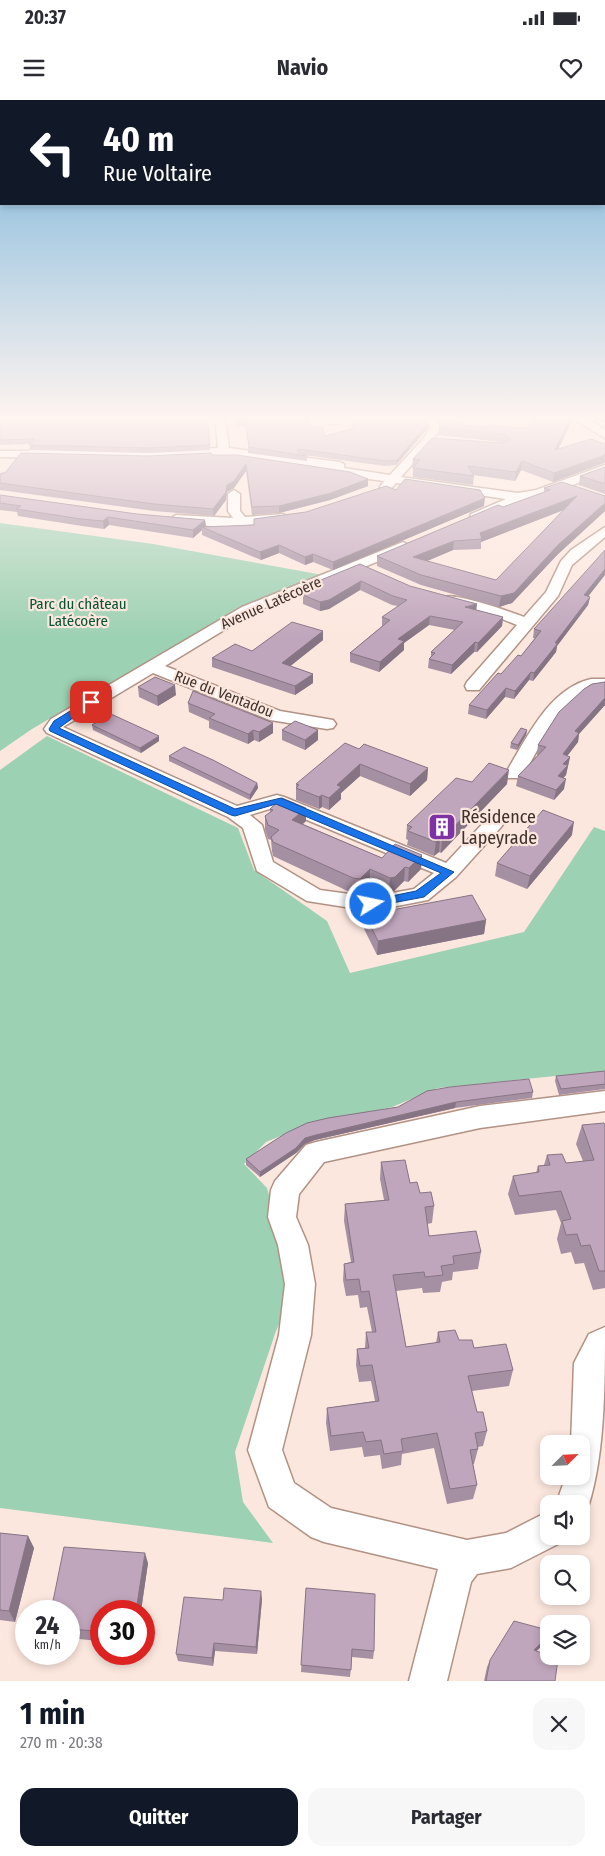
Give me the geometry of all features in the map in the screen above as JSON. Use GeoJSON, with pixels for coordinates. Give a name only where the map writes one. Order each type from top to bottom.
{"type":"FeatureCollection","features":[{"type":"Feature","properties":{"kind":"street"},"geometry":{"type":"LineString","coordinates":[[370,493],[377,490]]}},
{"type":"Feature","properties":{"kind":"street"},"geometry":{"type":"LineString","coordinates":[[481,490],[513,495],[543,490]]}},
{"type":"Feature","properties":{"kind":"street"},"geometry":{"type":"LineString","coordinates":[[575,490],[582,492]]}},
{"type":"Feature","properties":{"kind":"street"},"geometry":{"type":"LineString","coordinates":[[234,494],[234,511],[242,522]]}},
{"type":"Feature","properties":{"kind":"street"},"geometry":{"type":"LineString","coordinates":[[462,523],[513,495]]}},
{"type":"Feature","properties":{"kind":"street"},"geometry":{"type":"LineString","coordinates":[[164,517],[242,522],[298,515]]}},
{"type":"Feature","properties":{"kind":"street"},"geometry":{"type":"LineString","coordinates":[[473,686],[553,593],[566,564],[576,553],[605,532]]}},
{"type":"Feature","properties":{"kind":"street","name":"Avenue Latécoère"},"geometry":{"type":"LineString","coordinates":[[235,813],[53,729],[57,723],[247,610],[360,566],[416,541]]}},
{"type":"Feature","properties":{"kind":"street"},"geometry":{"type":"LineString","coordinates":[[360,566],[376,572]]}},
{"type":"Feature","properties":{"kind":"street"},"geometry":{"type":"LineString","coordinates":[[434,595],[500,613],[532,619]]}},
{"type":"Feature","properties":{"kind":"street","name":"Rue du Ventadou"},"geometry":{"type":"LineString","coordinates":[[151,666],[276,716],[327,724]]}},
{"type":"Feature","properties":{"kind":"street"},"geometry":{"type":"LineString","coordinates":[[514,774],[550,717],[574,690],[590,683],[605,684]]}},
{"type":"Feature","properties":{"kind":"street"},"geometry":{"type":"LineString","coordinates":[[235,813],[277,801],[449,872]]}},
{"type":"Feature","properties":{"kind":"street"},"geometry":{"type":"LineString","coordinates":[[235,813],[252,825],[264,866],[315,896],[371,904],[420,894],[449,872],[494,823]]}},
{"type":"Feature","properties":{"kind":"street"},"geometry":{"type":"LineString","coordinates":[[540,1534],[511,1550],[466,1558],[324,1524],[282,1496],[265,1450],[295,1335],[300,1284],[293,1245],[282,1217],[285,1190],[316,1153],[480,1117],[605,1101]]}},
{"type":"Feature","properties":{"kind":"street"},"geometry":{"type":"LineString","coordinates":[[578,1495],[581,1490],[587,1458],[590,1363],[600,1345],[605,1342]]}},
{"type":"Feature","properties":{"kind":"street"},"geometry":{"type":"LineString","coordinates":[[428,1681],[455,1573],[466,1558]]}},
{"type":"Feature","properties":{"kind":"green space","name":"Parc du château Latécoère"},"geometry":{"type":"Polygon","coordinates":[[[0,523],[153,544],[323,575],[248,606],[209,626],[32,729],[0,751],[0,523]]]}},
{"type":"Feature","properties":{"kind":"green space"},"geometry":{"type":"Polygon","coordinates":[[[47,736],[238,828],[254,870],[327,921],[350,973],[524,932],[594,827],[605,831],[605,1071],[438,1088],[392,1107],[307,1125],[266,1142],[244,1164],[267,1188],[281,1238],[291,1295],[276,1331],[235,1452],[243,1502],[273,1543],[0,1508],[0,770],[47,736]]]}},
{"type":"Feature","properties":{"kind":"building"},"geometry":{"type":"Polygon","coordinates":[[[50,490],[226,490],[213,509],[154,504],[50,490]]]}},
{"type":"Feature","properties":{"kind":"building"},"geometry":{"type":"Polygon","coordinates":[[[250,490],[340,490],[279,506],[252,507],[250,490]]]}},
{"type":"Feature","properties":{"kind":"building"},"geometry":{"type":"Polygon","coordinates":[[[374,490],[478,490],[485,498],[333,562],[313,554],[305,557],[279,545],[260,552],[202,527],[254,525],[254,519],[306,512],[374,490]]]}},
{"type":"Feature","properties":{"kind":"building"},"geometry":{"type":"Polygon","coordinates":[[[550,490],[586,490],[605,496],[605,503],[558,545],[514,593],[501,596],[421,575],[377,556],[498,505],[503,507],[550,490]],[[577,496],[480,533],[482,539],[454,541],[413,557],[496,580],[577,496]]]}},
{"type":"Feature","properties":{"kind":"building"},"geometry":{"type":"Polygon","coordinates":[[[0,495],[137,514],[205,520],[193,530],[108,517],[103,521],[81,519],[16,509],[21,506],[0,503],[0,495]]]}},
{"type":"Feature","properties":{"kind":"building"},"geometry":{"type":"Polygon","coordinates":[[[605,550],[605,569],[584,595],[590,597],[555,643],[558,643],[534,673],[531,672],[515,691],[506,688],[487,710],[469,705],[498,673],[501,674],[518,655],[521,656],[541,631],[534,629],[605,550]]]}},
{"type":"Feature","properties":{"kind":"building"},"geometry":{"type":"Polygon","coordinates":[[[360,564],[410,586],[477,604],[465,607],[503,617],[478,643],[475,642],[452,665],[429,659],[435,653],[431,652],[463,622],[430,616],[398,639],[404,641],[380,662],[350,653],[390,620],[382,617],[407,600],[393,596],[361,581],[329,600],[320,602],[303,595],[322,584],[316,582],[360,564]]]}},
{"type":"Feature","properties":{"kind":"building"},"geometry":{"type":"Polygon","coordinates":[[[292,622],[323,631],[282,663],[313,674],[295,686],[212,658],[235,644],[252,651],[292,622]]]}},
{"type":"Feature","properties":{"kind":"building"},"geometry":{"type":"Polygon","coordinates":[[[155,677],[175,685],[157,696],[138,687],[155,677]]]}},
{"type":"Feature","properties":{"kind":"building"},"geometry":{"type":"Polygon","coordinates":[[[605,682],[605,698],[575,731],[579,733],[563,754],[570,757],[563,764],[568,765],[558,776],[566,779],[556,790],[518,776],[546,747],[538,745],[559,712],[584,689],[592,684],[605,682]]]}},
{"type":"Feature","properties":{"kind":"building"},"geometry":{"type":"Polygon","coordinates":[[[193,691],[273,723],[259,732],[253,730],[248,734],[209,718],[215,714],[188,703],[193,691]]]}},
{"type":"Feature","properties":{"kind":"building"},"geometry":{"type":"Polygon","coordinates":[[[111,714],[159,736],[140,748],[92,725],[111,714]]]}},
{"type":"Feature","properties":{"kind":"building"},"geometry":{"type":"Polygon","coordinates":[[[295,721],[318,730],[305,740],[282,730],[295,721]]]}},
{"type":"Feature","properties":{"kind":"building"},"geometry":{"type":"Polygon","coordinates":[[[521,728],[527,730],[518,745],[511,743],[521,728]]]}},
{"type":"Feature","properties":{"kind":"building"},"geometry":{"type":"Polygon","coordinates":[[[345,743],[359,749],[364,744],[428,768],[410,784],[360,764],[337,785],[341,787],[329,798],[322,795],[319,797],[296,788],[299,785],[296,784],[345,743]]]}},
{"type":"Feature","properties":{"kind":"building"},"geometry":{"type":"Polygon","coordinates":[[[184,747],[257,783],[250,795],[169,756],[184,747]]]}},
{"type":"Feature","properties":{"kind":"building"},"geometry":{"type":"Polygon","coordinates":[[[489,763],[509,770],[442,839],[440,838],[436,842],[408,831],[412,827],[407,825],[456,778],[472,782],[489,763]]]}},
{"type":"Feature","properties":{"kind":"building"},"geometry":{"type":"Polygon","coordinates":[[[282,798],[306,808],[292,820],[382,858],[395,844],[422,855],[409,868],[405,867],[395,877],[390,878],[370,869],[360,879],[353,878],[273,842],[271,837],[279,830],[268,825],[265,816],[273,810],[270,809],[282,798]]]}},
{"type":"Feature","properties":{"kind":"building"},"geometry":{"type":"Polygon","coordinates":[[[543,810],[574,822],[530,876],[497,863],[543,810]]]}},
{"type":"Feature","properties":{"kind":"building"},"geometry":{"type":"Polygon","coordinates":[[[472,895],[486,920],[378,941],[365,915],[472,895]]]}},
{"type":"Feature","properties":{"kind":"building"},"geometry":{"type":"Polygon","coordinates":[[[605,1071],[605,1084],[561,1089],[556,1076],[605,1071]]]}},
{"type":"Feature","properties":{"kind":"building"},"geometry":{"type":"Polygon","coordinates":[[[529,1079],[533,1092],[456,1102],[305,1138],[296,1148],[260,1172],[246,1159],[286,1133],[307,1123],[398,1107],[427,1091],[529,1079]]]}},
{"type":"Feature","properties":{"kind":"building"},"geometry":{"type":"Polygon","coordinates":[[[604,1123],[605,1271],[599,1271],[590,1245],[581,1246],[577,1234],[566,1235],[562,1221],[571,1219],[561,1191],[519,1196],[513,1176],[539,1172],[538,1166],[550,1165],[547,1155],[562,1154],[566,1163],[594,1160],[582,1125],[604,1123]]]}},
{"type":"Feature","properties":{"kind":"building"},"geometry":{"type":"Polygon","coordinates":[[[405,1160],[410,1183],[417,1182],[420,1193],[431,1192],[434,1206],[425,1207],[429,1236],[476,1231],[481,1252],[453,1256],[454,1264],[441,1266],[443,1275],[425,1277],[424,1272],[393,1275],[406,1347],[440,1342],[438,1332],[455,1330],[459,1340],[472,1340],[474,1348],[506,1344],[513,1370],[468,1376],[477,1412],[483,1412],[487,1431],[475,1433],[478,1449],[470,1450],[477,1485],[450,1489],[437,1433],[401,1439],[403,1451],[384,1454],[381,1440],[366,1442],[363,1432],[331,1436],[327,1408],[379,1401],[372,1365],[360,1366],[357,1349],[369,1348],[366,1332],[376,1332],[369,1291],[361,1292],[359,1279],[346,1280],[344,1264],[354,1262],[345,1204],[389,1200],[381,1162],[405,1160]]]}},
{"type":"Feature","properties":{"kind":"building"},"geometry":{"type":"Polygon","coordinates":[[[0,1533],[28,1536],[9,1611],[0,1610],[0,1533]]]}},
{"type":"Feature","properties":{"kind":"building"},"geometry":{"type":"Polygon","coordinates":[[[64,1547],[145,1553],[138,1600],[90,1600],[90,1631],[80,1630],[80,1600],[53,1600],[64,1547]]]}},
{"type":"Feature","properties":{"kind":"building"},"geometry":{"type":"Polygon","coordinates":[[[224,1588],[261,1591],[256,1647],[214,1643],[212,1658],[176,1654],[184,1597],[223,1600],[224,1588]]]}},
{"type":"Feature","properties":{"kind":"building"},"geometry":{"type":"Polygon","coordinates":[[[306,1588],[375,1594],[374,1651],[352,1649],[351,1670],[301,1665],[306,1588]]]}},
{"type":"Feature","properties":{"kind":"building"},"geometry":{"type":"Polygon","coordinates":[[[514,1621],[540,1628],[540,1644],[534,1650],[540,1652],[540,1665],[557,1665],[555,1681],[486,1681],[490,1660],[514,1621]]]}},
{"type":"Feature","properties":{"kind":"place","name":"Résidence Lapeyrade"},"geometry":{"type":"Point","coordinates":[442,827]}},
{"type":"Feature","properties":{"kind":"route"},"geometry":{"type":"LineString","coordinates":[[91,702],[57,723],[53,729],[58,733],[235,813],[277,801],[449,872],[420,894],[371,904]]}}]}
